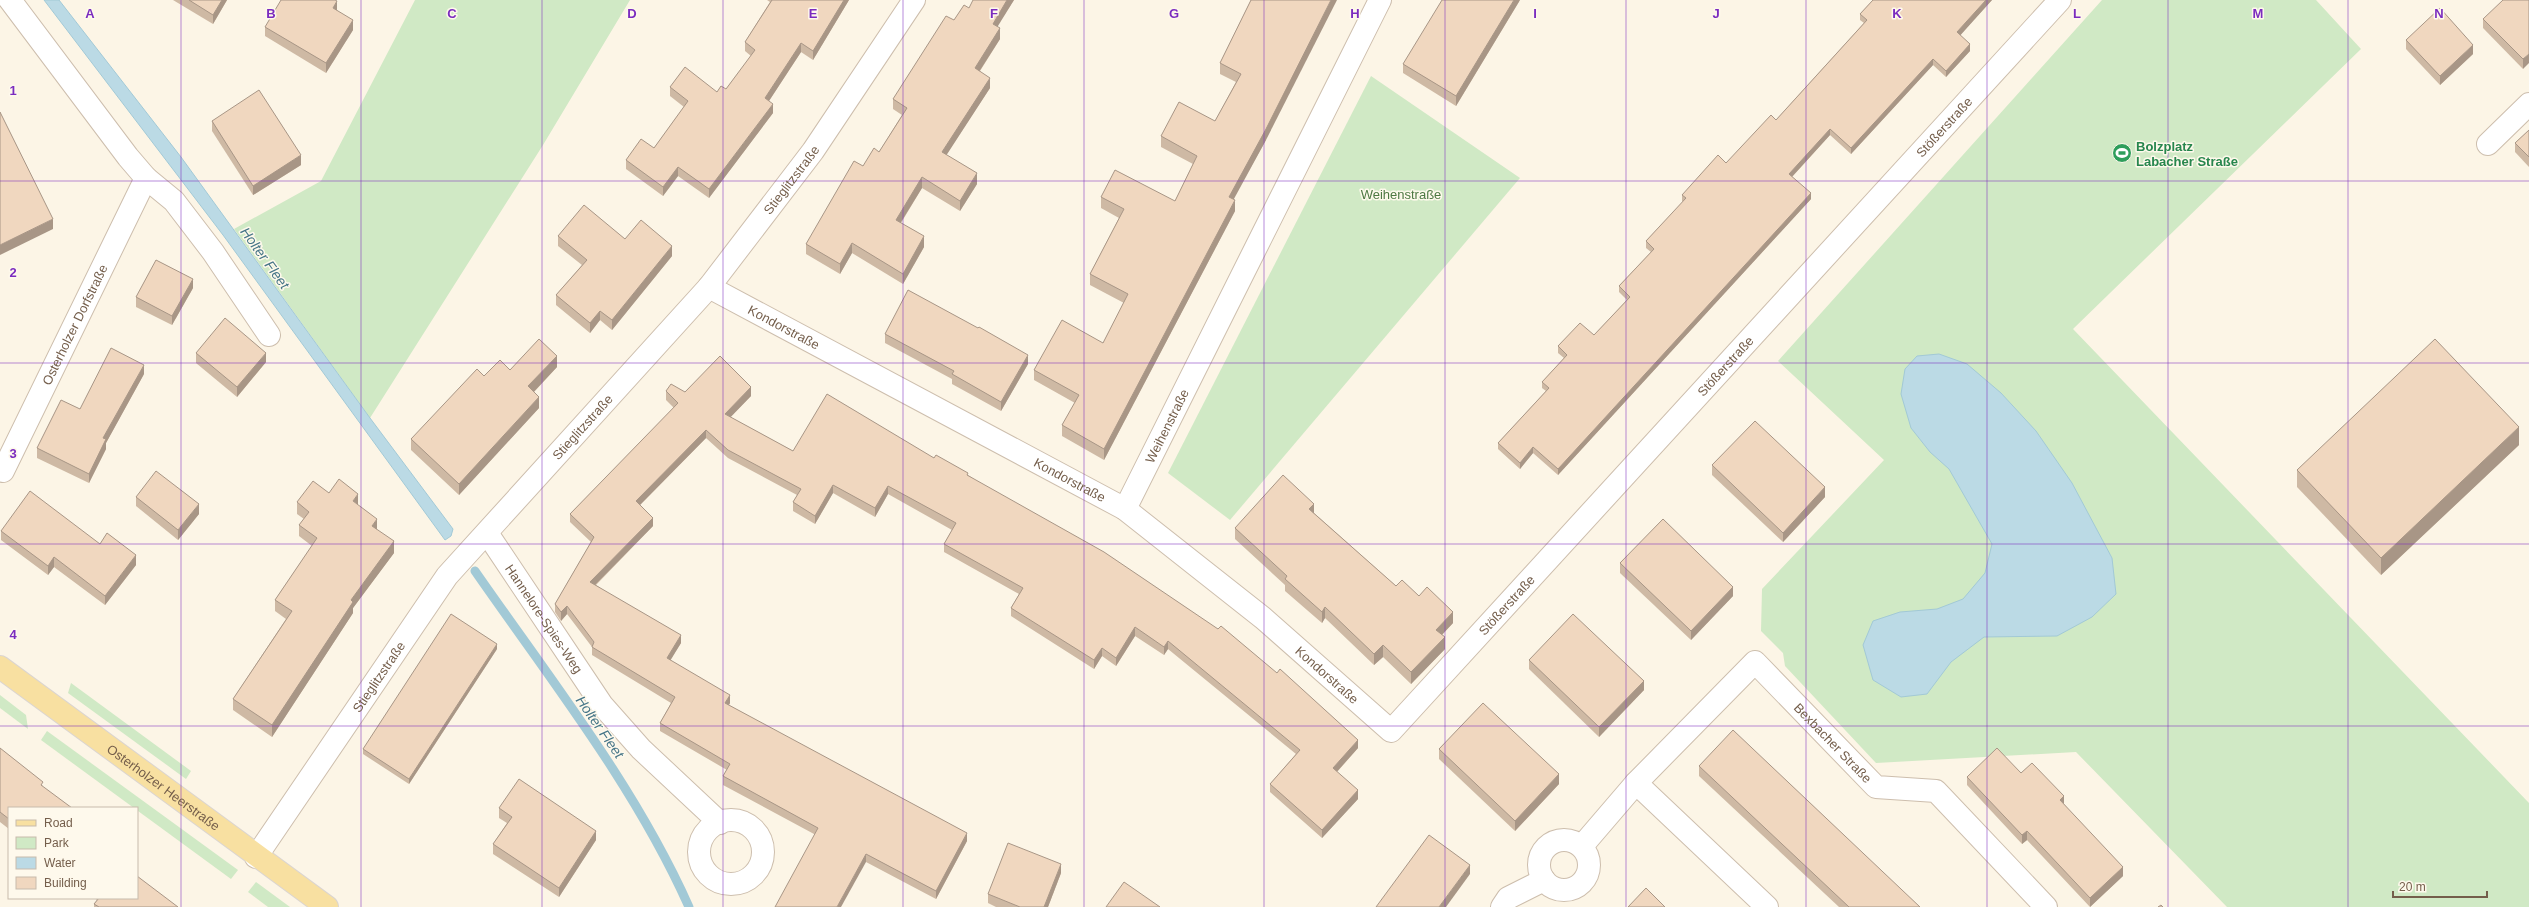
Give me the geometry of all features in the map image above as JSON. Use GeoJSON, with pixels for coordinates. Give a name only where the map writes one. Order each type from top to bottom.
{"type":"FeatureCollection","features":[{"type":"Feature","properties":{"kind":"main road","name":"Osterholzer Heerstraße"},"geometry":{"type":"LineString","coordinates":[[0,667],[256,857],[327,907]]}},
{"type":"Feature","properties":{"kind":"street"},"geometry":{"type":"LineString","coordinates":[[10,0],[146,178],[174,201],[213,252],[268,335]]}},
{"type":"Feature","properties":{"kind":"street","name":"Stieglitzstraße"},"geometry":{"type":"LineString","coordinates":[[256,857],[446,576],[487,533],[709,287],[813,151],[914,0]]}},
{"type":"Feature","properties":{"kind":"street","name":"Weihenstraße"},"geometry":{"type":"LineString","coordinates":[[1125,509],[1380,0]]}},
{"type":"Feature","properties":{"kind":"street","name":"Stößerstraße"},"geometry":{"type":"LineString","coordinates":[[1391,731],[2060,0]]}},
{"type":"Feature","properties":{"kind":"street"},"geometry":{"type":"LineString","coordinates":[[2488,144],[2529,104]]}},
{"type":"Feature","properties":{"kind":"street","name":"Osterholzer Dorfstraße"},"geometry":{"type":"LineString","coordinates":[[3,471],[146,178]]}},
{"type":"Feature","properties":{"kind":"street","name":"Kondorstraße"},"geometry":{"type":"LineString","coordinates":[[709,287],[1125,509],[1263,618],[1391,731]]}},
{"type":"Feature","properties":{"kind":"street","name":"Hannelore-Spies-Weg"},"geometry":{"type":"LineString","coordinates":[[487,533],[602,705],[641,749],[720,823]]}},
{"type":"Feature","properties":{"kind":"street","name":"Bexbacher Straße"},"geometry":{"type":"LineString","coordinates":[[1582,846],[1636,783],[1755,662],[1876,787],[1936,791],[2046,907]]}},
{"type":"Feature","properties":{"kind":"street"},"geometry":{"type":"LineString","coordinates":[[1636,783],[1767,907]]}},
{"type":"Feature","properties":{"kind":"street"},"geometry":{"type":"LineString","coordinates":[[1565,839],[1574,841],[1582,846],[1589,859],[1588,874],[1579,886],[1564,899],[1557,889],[1544,880],[1539,862],[1542,852],[1548,845],[1565,839]]}},
{"type":"Feature","properties":{"kind":"street"},"geometry":{"type":"LineString","coordinates":[[1502,907],[1508,898],[1544,880]]}},
{"type":"Feature","properties":{"kind":"green space"},"geometry":{"type":"Polygon","coordinates":[[[415,0],[630,0],[543,145],[370,418],[234,229],[321,181],[415,0]]]}},
{"type":"Feature","properties":{"kind":"green space"},"geometry":{"type":"Polygon","coordinates":[[[2102,0],[2316,0],[2361,49],[2073,329],[2529,803],[2529,907],[2227,907],[2076,752],[1876,763],[1785,666],[1783,653],[1761,631],[1762,589],[1884,460],[1778,361],[2102,0]]]}},
{"type":"Feature","properties":{"kind":"green space","name":"Weihenstraße"},"geometry":{"type":"Polygon","coordinates":[[[1371,76],[1520,178],[1230,520],[1168,473],[1371,76]]]}},
{"type":"Feature","properties":{"kind":"green space"},"geometry":{"type":"Polygon","coordinates":[[[71,683],[191,771],[186,779],[68,693],[71,683]]]}},
{"type":"Feature","properties":{"kind":"green space"},"geometry":{"type":"Polygon","coordinates":[[[0,695],[26,715],[28,729],[0,708],[0,695]]]}},
{"type":"Feature","properties":{"kind":"green space"},"geometry":{"type":"Polygon","coordinates":[[[47,731],[238,870],[231,879],[138,811],[138,807],[133,807],[41,740],[47,731]]]}},
{"type":"Feature","properties":{"kind":"green space"},"geometry":{"type":"Polygon","coordinates":[[[256,882],[290,907],[268,907],[248,892],[256,882]]]}},
{"type":"Feature","properties":{"kind":"water"},"geometry":{"type":"Polygon","coordinates":[[[44,0],[59,0],[181,157],[370,418],[453,529],[451,536],[445,540],[223,235],[44,0]]]}},
{"type":"Feature","properties":{"kind":"water"},"geometry":{"type":"Polygon","coordinates":[[[1939,354],[1967,364],[2001,393],[2036,431],[2072,483],[2112,558],[2116,594],[2092,617],[2057,636],[1984,637],[1951,662],[1927,694],[1901,697],[1873,680],[1863,645],[1873,621],[1900,612],[1937,609],[1963,599],[1985,573],[1992,544],[1949,469],[1930,452],[1911,428],[1901,394],[1905,369],[1917,356],[1939,354]]]}},
{"type":"Feature","properties":{"kind":"building"},"geometry":{"type":"Polygon","coordinates":[[[189,0],[222,0],[213,15],[189,0]]]}},
{"type":"Feature","properties":{"kind":"building"},"geometry":{"type":"Polygon","coordinates":[[[281,0],[335,0],[337,1],[333,8],[353,20],[326,63],[265,27],[281,0]]]}},
{"type":"Feature","properties":{"kind":"building"},"geometry":{"type":"Polygon","coordinates":[[[772,0],[844,0],[813,51],[801,43],[765,98],[773,104],[709,189],[678,167],[663,187],[626,160],[641,139],[654,148],[688,101],[670,87],[685,67],[717,92],[721,86],[726,89],[755,50],[745,42],[772,0]]]}},
{"type":"Feature","properties":{"kind":"building"},"geometry":{"type":"Polygon","coordinates":[[[973,0],[1007,0],[993,24],[1000,28],[975,68],[990,78],[942,152],[977,173],[960,201],[922,177],[896,220],[924,236],[903,274],[852,243],[840,264],[806,244],[854,161],[863,166],[874,148],[879,152],[907,108],[893,99],[946,16],[954,20],[964,5],[969,8],[973,0]]]}},
{"type":"Feature","properties":{"kind":"building"},"geometry":{"type":"Polygon","coordinates":[[[1251,0],[1331,0],[1266,129],[1229,197],[1235,200],[1104,449],[1062,425],[1079,395],[1034,370],[1062,320],[1103,343],[1128,294],[1090,274],[1124,209],[1101,197],[1115,170],[1175,201],[1197,156],[1161,136],[1179,102],[1215,121],[1241,74],[1220,63],[1251,0]]]}},
{"type":"Feature","properties":{"kind":"building"},"geometry":{"type":"Polygon","coordinates":[[[1442,0],[1514,0],[1456,96],[1403,64],[1442,0]]]}},
{"type":"Feature","properties":{"kind":"building"},"geometry":{"type":"Polygon","coordinates":[[[1873,0],[1986,0],[1957,32],[1970,44],[1946,71],[1933,59],[1851,148],[1830,129],[1789,174],[1811,193],[1558,469],[1533,447],[1520,463],[1498,443],[1549,388],[1542,382],[1567,355],[1558,346],[1580,323],[1594,335],[1630,297],[1619,286],[1654,249],[1646,241],[1686,198],[1682,195],[1718,155],[1726,163],[1771,115],[1776,120],[1867,20],[1860,14],[1873,0]]]}},
{"type":"Feature","properties":{"kind":"building"},"geometry":{"type":"Polygon","coordinates":[[[2503,0],[2529,0],[2529,54],[2523,59],[2483,19],[2503,0]]]}},
{"type":"Feature","properties":{"kind":"building"},"geometry":{"type":"Polygon","coordinates":[[[2440,8],[2473,45],[2440,76],[2406,40],[2440,8]]]}},
{"type":"Feature","properties":{"kind":"building"},"geometry":{"type":"Polygon","coordinates":[[[259,90],[301,155],[253,186],[212,121],[259,90]]]}},
{"type":"Feature","properties":{"kind":"building"},"geometry":{"type":"Polygon","coordinates":[[[0,112],[53,219],[0,245],[0,112]]]}},
{"type":"Feature","properties":{"kind":"building"},"geometry":{"type":"Polygon","coordinates":[[[2529,130],[2529,157],[2515,143],[2529,130]]]}},
{"type":"Feature","properties":{"kind":"building"},"geometry":{"type":"Polygon","coordinates":[[[584,205],[625,239],[641,220],[672,246],[612,320],[600,311],[590,323],[556,295],[587,260],[558,236],[584,205]]]}},
{"type":"Feature","properties":{"kind":"building"},"geometry":{"type":"Polygon","coordinates":[[[156,260],[193,279],[172,316],[136,297],[156,260]]]}},
{"type":"Feature","properties":{"kind":"building"},"geometry":{"type":"Polygon","coordinates":[[[908,290],[978,328],[979,327],[1028,355],[1001,402],[952,374],[954,371],[885,334],[908,290]]]}},
{"type":"Feature","properties":{"kind":"building"},"geometry":{"type":"Polygon","coordinates":[[[225,318],[266,353],[237,387],[196,353],[225,318]]]}},
{"type":"Feature","properties":{"kind":"building"},"geometry":{"type":"Polygon","coordinates":[[[539,339],[557,356],[528,386],[539,397],[459,484],[411,439],[477,369],[484,376],[500,360],[510,370],[539,339]]]}},
{"type":"Feature","properties":{"kind":"building"},"geometry":{"type":"Polygon","coordinates":[[[2435,339],[2519,427],[2381,558],[2297,470],[2435,339]]]}},
{"type":"Feature","properties":{"kind":"building"},"geometry":{"type":"Polygon","coordinates":[[[111,348],[144,365],[103,438],[106,439],[89,474],[37,448],[61,400],[80,409],[111,348]]]}},
{"type":"Feature","properties":{"kind":"building"},"geometry":{"type":"Polygon","coordinates":[[[720,356],[751,387],[725,414],[793,451],[827,394],[934,458],[936,455],[968,473],[967,475],[1104,552],[1218,629],[1221,626],[1277,673],[1280,669],[1358,740],[1333,768],[1358,790],[1322,830],[1270,784],[1300,750],[1168,641],[1164,647],[1135,627],[1116,658],[1102,648],[1094,660],[1011,608],[1023,588],[944,544],[956,523],[888,486],[875,508],[833,485],[815,516],[793,502],[801,489],[728,450],[706,430],[636,501],[653,518],[590,582],[681,635],[667,658],[730,695],[725,703],[967,833],[936,891],[866,854],[837,907],[775,907],[818,828],[723,776],[730,764],[660,723],[675,697],[592,647],[594,642],[567,606],[561,612],[555,604],[594,537],[570,514],[678,403],[666,391],[671,384],[685,392],[720,356]]]}},
{"type":"Feature","properties":{"kind":"building"},"geometry":{"type":"Polygon","coordinates":[[[1755,421],[1825,487],[1783,533],[1712,465],[1755,421]]]}},
{"type":"Feature","properties":{"kind":"building"},"geometry":{"type":"Polygon","coordinates":[[[156,471],[199,504],[178,530],[136,497],[156,471]]]}},
{"type":"Feature","properties":{"kind":"building"},"geometry":{"type":"Polygon","coordinates":[[[1283,475],[1314,504],[1309,509],[1396,586],[1402,580],[1419,596],[1427,587],[1453,612],[1436,630],[1445,637],[1411,672],[1383,645],[1374,654],[1325,607],[1322,612],[1285,579],[1287,576],[1235,528],[1283,475]]]}},
{"type":"Feature","properties":{"kind":"building"},"geometry":{"type":"Polygon","coordinates":[[[339,479],[358,494],[353,501],[377,519],[372,526],[394,541],[351,600],[353,602],[272,725],[233,699],[292,611],[275,600],[317,538],[299,525],[309,512],[297,502],[313,481],[329,493],[339,479]]]}},
{"type":"Feature","properties":{"kind":"building"},"geometry":{"type":"Polygon","coordinates":[[[30,491],[100,544],[107,533],[136,555],[105,596],[54,557],[48,566],[1,531],[30,491]]]}},
{"type":"Feature","properties":{"kind":"building"},"geometry":{"type":"Polygon","coordinates":[[[1663,519],[1733,587],[1691,631],[1620,563],[1663,519]]]}},
{"type":"Feature","properties":{"kind":"building"},"geometry":{"type":"Polygon","coordinates":[[[451,614],[497,644],[409,779],[363,749],[451,614]]]}},
{"type":"Feature","properties":{"kind":"building"},"geometry":{"type":"Polygon","coordinates":[[[1573,614],[1644,681],[1599,727],[1529,660],[1573,614]]]}},
{"type":"Feature","properties":{"kind":"building"},"geometry":{"type":"Polygon","coordinates":[[[1483,703],[1559,774],[1515,821],[1439,749],[1483,703]]]}},
{"type":"Feature","properties":{"kind":"building"},"geometry":{"type":"Polygon","coordinates":[[[1733,730],[1920,907],[1849,907],[1699,766],[1733,730]]]}},
{"type":"Feature","properties":{"kind":"building"},"geometry":{"type":"Polygon","coordinates":[[[0,748],[43,782],[41,785],[71,807],[8,807],[8,818],[0,812],[0,748]]]}},
{"type":"Feature","properties":{"kind":"building"},"geometry":{"type":"Polygon","coordinates":[[[1997,748],[2021,773],[2032,763],[2064,796],[2060,800],[2123,867],[2090,898],[2027,831],[2022,835],[1967,777],[1997,748]]]}},
{"type":"Feature","properties":{"kind":"building"},"geometry":{"type":"Polygon","coordinates":[[[519,779],[596,831],[559,888],[493,844],[512,817],[499,808],[519,779]]]}},
{"type":"Feature","properties":{"kind":"building"},"geometry":{"type":"Polygon","coordinates":[[[1429,835],[1470,865],[1439,907],[1376,907],[1429,835]]]}},
{"type":"Feature","properties":{"kind":"building"},"geometry":{"type":"Polygon","coordinates":[[[1008,843],[1061,864],[1044,907],[1020,907],[988,894],[1008,843]]]}},
{"type":"Feature","properties":{"kind":"building"},"geometry":{"type":"Polygon","coordinates":[[[138,877],[178,907],[99,907],[94,904],[98,899],[138,899],[138,877]]]}},
{"type":"Feature","properties":{"kind":"building"},"geometry":{"type":"Polygon","coordinates":[[[1124,882],[1160,907],[1106,907],[1124,882]]]}},
{"type":"Feature","properties":{"kind":"building"},"geometry":{"type":"Polygon","coordinates":[[[1646,888],[1665,907],[1628,907],[1646,888]]]}},
{"type":"Feature","properties":{"kind":"waterway","name":"Holter Fleet"},"geometry":{"type":"LineString","coordinates":[[475,571],[590,734],[617,776],[667,862],[689,907]]}},
{"type":"Feature","properties":{"kind":"place","name":"Bolzplatz Labacher Straße"},"geometry":{"type":"Point","coordinates":[2122,153]}}]}
